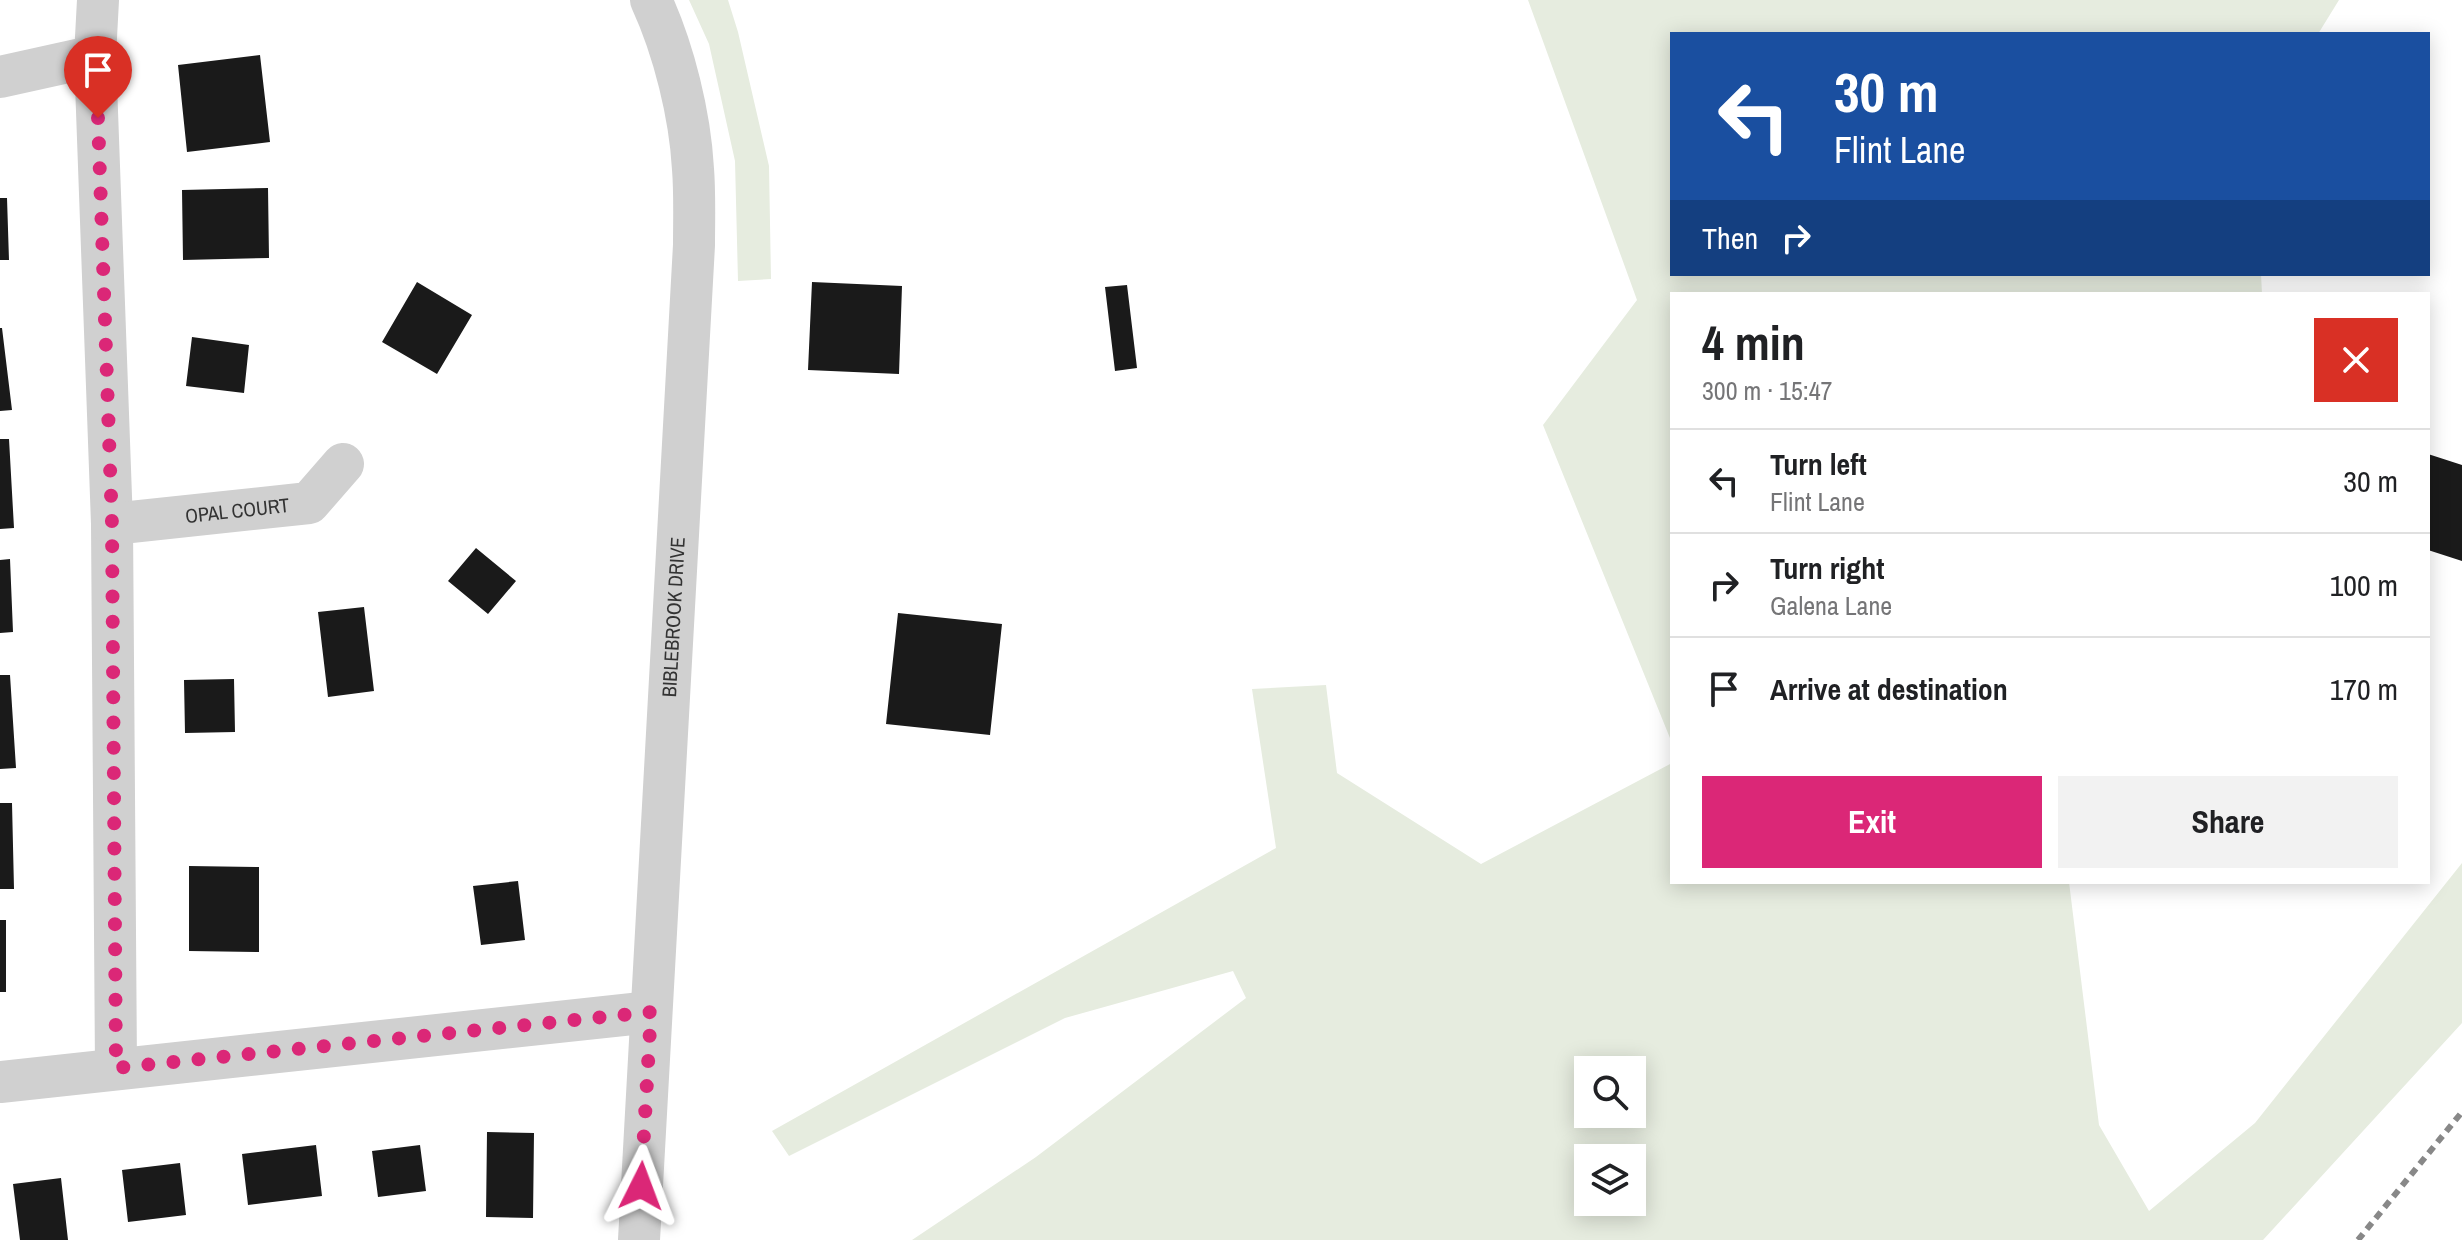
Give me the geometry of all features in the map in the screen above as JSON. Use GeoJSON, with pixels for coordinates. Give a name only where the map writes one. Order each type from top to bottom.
{"type":"FeatureCollection","features":[{"type":"Feature","properties":{"kind":"street"},"geometry":{"type":"LineString","coordinates":[[98,0],[95,56],[112,524],[116,1068]]}},
{"type":"Feature","properties":{"kind":"street","name":"BIBLEBROOK DRIVE"},"geometry":{"type":"LineString","coordinates":[[639,1240],[694,245],[693,167],[681,90],[651,0]]}},
{"type":"Feature","properties":{"kind":"street"},"geometry":{"type":"LineString","coordinates":[[0,77],[95,56]]}},
{"type":"Feature","properties":{"kind":"street","name":"OPAL COURT"},"geometry":{"type":"LineString","coordinates":[[112,524],[309,503],[343,464]]}},
{"type":"Feature","properties":{"kind":"street"},"geometry":{"type":"LineString","coordinates":[[0,1082],[651,1012]]}},
{"type":"Feature","properties":{"kind":"shaded area"},"geometry":{"type":"Polygon","coordinates":[[[689,0],[728,0],[738,32],[769,166],[771,279],[738,281],[735,161],[709,44],[689,0]]]}},
{"type":"Feature","properties":{"kind":"shaded area"},"geometry":{"type":"Polygon","coordinates":[[[1528,0],[2339,0],[2319,32],[1670,32],[1670,276],[2261,276],[2262,292],[1670,292],[1670,738],[1543,425],[1637,300],[1528,0]]]}},
{"type":"Feature","properties":{"kind":"shaded area"},"geometry":{"type":"Polygon","coordinates":[[[1326,685],[1337,773],[1481,864],[1670,764],[1670,884],[2069,884],[2099,1125],[2149,1211],[2255,1123],[2462,863],[2462,1023],[2263,1240],[912,1240],[1036,1157],[1246,998],[1233,971],[1065,1018],[789,1156],[772,1131],[1276,848],[1252,689],[1326,685]]]}},
{"type":"Feature","properties":{"kind":"building"},"geometry":{"type":"Polygon","coordinates":[[[260,55],[270,142],[187,152],[178,65],[260,55]]]}},
{"type":"Feature","properties":{"kind":"building"},"geometry":{"type":"Polygon","coordinates":[[[268,188],[269,258],[183,260],[182,190],[268,188]]]}},
{"type":"Feature","properties":{"kind":"building"},"geometry":{"type":"Polygon","coordinates":[[[0,198],[7,198],[9,260],[0,260],[0,198]]]}},
{"type":"Feature","properties":{"kind":"building"},"geometry":{"type":"Polygon","coordinates":[[[417,282],[472,315],[437,374],[382,342],[417,282]]]}},
{"type":"Feature","properties":{"kind":"building"},"geometry":{"type":"Polygon","coordinates":[[[812,282],[902,286],[899,374],[808,370],[812,282]]]}},
{"type":"Feature","properties":{"kind":"building"},"geometry":{"type":"Polygon","coordinates":[[[1127,285],[1137,368],[1115,371],[1105,287],[1127,285]]]}},
{"type":"Feature","properties":{"kind":"building"},"geometry":{"type":"Polygon","coordinates":[[[0,328],[12,410],[0,411],[0,328]]]}},
{"type":"Feature","properties":{"kind":"building"},"geometry":{"type":"Polygon","coordinates":[[[192,337],[249,345],[244,393],[186,386],[192,337]]]}},
{"type":"Feature","properties":{"kind":"building"},"geometry":{"type":"Polygon","coordinates":[[[0,439],[9,439],[14,528],[0,529],[0,439]]]}},
{"type":"Feature","properties":{"kind":"building"},"geometry":{"type":"Polygon","coordinates":[[[2430,455],[2462,465],[2462,561],[2430,551],[2430,455]]]}},
{"type":"Feature","properties":{"kind":"building"},"geometry":{"type":"Polygon","coordinates":[[[476,548],[516,581],[488,614],[448,581],[476,548]]]}},
{"type":"Feature","properties":{"kind":"building"},"geometry":{"type":"Polygon","coordinates":[[[10,559],[13,632],[0,633],[0,560],[10,559]]]}},
{"type":"Feature","properties":{"kind":"building"},"geometry":{"type":"Polygon","coordinates":[[[364,607],[374,691],[328,697],[318,612],[364,607]]]}},
{"type":"Feature","properties":{"kind":"building"},"geometry":{"type":"Polygon","coordinates":[[[898,613],[1002,624],[990,735],[886,724],[898,613]]]}},
{"type":"Feature","properties":{"kind":"building"},"geometry":{"type":"Polygon","coordinates":[[[0,675],[10,675],[16,768],[0,769],[0,675]]]}},
{"type":"Feature","properties":{"kind":"building"},"geometry":{"type":"Polygon","coordinates":[[[234,679],[235,732],[185,733],[184,680],[234,679]]]}},
{"type":"Feature","properties":{"kind":"building"},"geometry":{"type":"Polygon","coordinates":[[[0,803],[12,803],[14,889],[0,889],[0,803]]]}},
{"type":"Feature","properties":{"kind":"building"},"geometry":{"type":"Polygon","coordinates":[[[189,866],[259,867],[259,952],[189,951],[189,866]]]}},
{"type":"Feature","properties":{"kind":"building"},"geometry":{"type":"Polygon","coordinates":[[[518,881],[525,940],[481,945],[473,886],[518,881]]]}},
{"type":"Feature","properties":{"kind":"building"},"geometry":{"type":"Polygon","coordinates":[[[0,920],[6,920],[6,992],[0,992],[0,920]]]}},
{"type":"Feature","properties":{"kind":"building"},"geometry":{"type":"Polygon","coordinates":[[[487,1132],[534,1133],[533,1218],[486,1217],[487,1132]]]}},
{"type":"Feature","properties":{"kind":"building"},"geometry":{"type":"Polygon","coordinates":[[[316,1145],[322,1196],[248,1205],[242,1154],[316,1145]]]}},
{"type":"Feature","properties":{"kind":"building"},"geometry":{"type":"Polygon","coordinates":[[[420,1145],[426,1191],[378,1197],[372,1151],[420,1145]]]}},
{"type":"Feature","properties":{"kind":"building"},"geometry":{"type":"Polygon","coordinates":[[[180,1163],[186,1215],[128,1222],[122,1170],[180,1163]]]}},
{"type":"Feature","properties":{"kind":"building"},"geometry":{"type":"Polygon","coordinates":[[[61,1178],[68,1240],[20,1240],[13,1184],[61,1178]]]}},
{"type":"Feature","properties":{"kind":"railway"},"geometry":{"type":"LineString","coordinates":[[2358,1240],[2462,1112]]}},
{"type":"Feature","properties":{"kind":"route"},"geometry":{"type":"LineString","coordinates":[[98,118],[112,524],[116,1068],[651,1012],[641,1186]]}}]}
